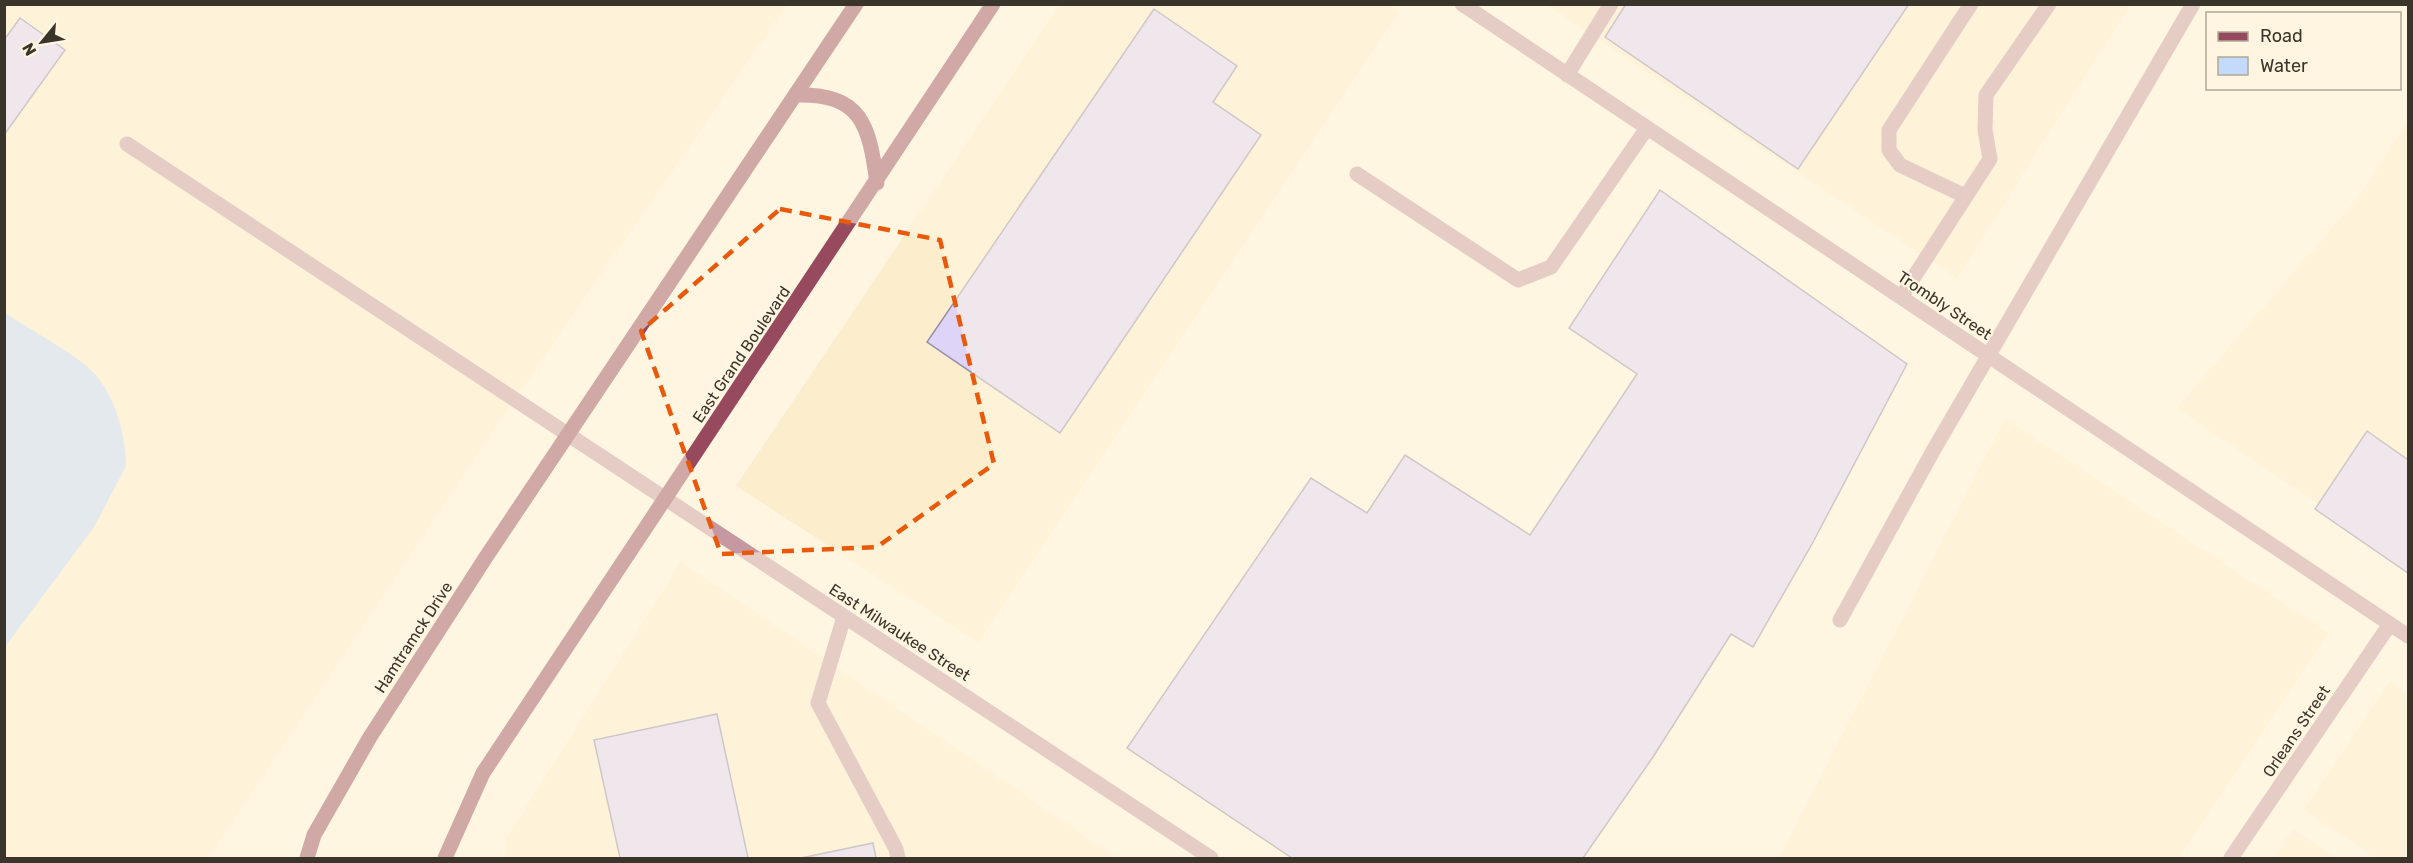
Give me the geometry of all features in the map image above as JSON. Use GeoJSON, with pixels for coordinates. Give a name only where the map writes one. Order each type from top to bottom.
{"type":"FeatureCollection","features":[{"type":"Feature","properties":{"kind":"main road"},"geometry":{"type":"LineString","coordinates":[[568,435],[856,4]]}},
{"type":"Feature","properties":{"kind":"main road","name":"East Grand Boulevard"},"geometry":{"type":"LineString","coordinates":[[445,858],[483,773],[519,723],[993,4]]}},
{"type":"Feature","properties":{"kind":"main road"},"geometry":{"type":"LineString","coordinates":[[795,96],[821,95],[844,103],[860,119],[871,141],[877,183]]}},
{"type":"Feature","properties":{"kind":"main road","name":"Hamtramck Drive"},"geometry":{"type":"LineString","coordinates":[[307,858],[314,835],[370,737],[568,435]]}},
{"type":"Feature","properties":{"kind":"street","name":"Trombly Street"},"geometry":{"type":"LineString","coordinates":[[1462,4],[2409,636]]}},
{"type":"Feature","properties":{"kind":"street"},"geometry":{"type":"LineString","coordinates":[[1567,75],[1611,4]]}},
{"type":"Feature","properties":{"kind":"street"},"geometry":{"type":"LineString","coordinates":[[1965,196],[1900,165],[1888,150],[1889,130],[1971,4]]}},
{"type":"Feature","properties":{"kind":"street"},"geometry":{"type":"LineString","coordinates":[[1901,297],[1990,159],[1985,130],[1986,95],[2049,4]]}},
{"type":"Feature","properties":{"kind":"street"},"geometry":{"type":"LineString","coordinates":[[1840,620],[1933,451],[1990,357],[2193,4]]}},
{"type":"Feature","properties":{"kind":"street"},"geometry":{"type":"LineString","coordinates":[[1357,174],[1518,280],[1551,267],[1647,128]]}},
{"type":"Feature","properties":{"kind":"street","name":"East Milwaukee Street"},"geometry":{"type":"LineString","coordinates":[[127,144],[1212,858]]}},
{"type":"Feature","properties":{"kind":"street"},"geometry":{"type":"LineString","coordinates":[[844,616],[818,703],[896,849],[898,858]]}},
{"type":"Feature","properties":{"kind":"street","name":"Orleans Street"},"geometry":{"type":"LineString","coordinates":[[2231,858],[2390,624]]}},
{"type":"Feature","properties":{"kind":"highlighted area"},"geometry":{"type":"Polygon","coordinates":[[[780,209],[940,240],[994,464],[877,547],[721,554],[641,331],[780,209]]]}},
{"type":"Feature","properties":{"kind":"shaded area"},"geometry":{"type":"Polygon","coordinates":[[[1388,4],[1399,12],[978,642],[736,486],[1059,5],[1388,4]]]}},
{"type":"Feature","properties":{"kind":"shaded area"},"geometry":{"type":"Polygon","coordinates":[[[5,5],[787,5],[490,435],[208,858],[5,858],[5,5]]]}},
{"type":"Feature","properties":{"kind":"shaded area"},"geometry":{"type":"Polygon","coordinates":[[[1547,5],[2130,5],[1957,278],[1547,5]]]}},
{"type":"Feature","properties":{"kind":"shaded area"},"geometry":{"type":"Polygon","coordinates":[[[2408,121],[2408,565],[2177,408],[2358,198],[2408,121]]]}},
{"type":"Feature","properties":{"kind":"shaded area"},"geometry":{"type":"Polygon","coordinates":[[[2005,419],[2328,633],[2179,858],[1779,858],[2005,419]]]}},
{"type":"Feature","properties":{"kind":"shaded area"},"geometry":{"type":"Polygon","coordinates":[[[681,562],[1117,858],[504,858],[507,837],[681,562]]]}},
{"type":"Feature","properties":{"kind":"shaded area"},"geometry":{"type":"Polygon","coordinates":[[[2390,681],[2408,694],[2408,858],[2376,858],[2304,810],[2390,681]]]}},
{"type":"Feature","properties":{"kind":"shaded area"},"geometry":{"type":"Polygon","coordinates":[[[2293,829],[2336,858],[2273,858],[2293,829]]]}},
{"type":"Feature","properties":{"kind":"water"},"geometry":{"type":"Polygon","coordinates":[[[5,313],[75,357],[101,381],[118,416],[124,442],[126,466],[94,527],[5,647],[5,313]]]}},
{"type":"Feature","properties":{"kind":"building"},"geometry":{"type":"Polygon","coordinates":[[[1626,4],[1909,4],[1798,169],[1605,37],[1626,4]]]}},
{"type":"Feature","properties":{"kind":"building"},"geometry":{"type":"Polygon","coordinates":[[[1154,9],[1237,66],[1213,102],[1261,135],[1060,433],[927,342],[1154,9]]]}},
{"type":"Feature","properties":{"kind":"building"},"geometry":{"type":"Polygon","coordinates":[[[20,18],[65,50],[4,135],[4,40],[20,18]]]}},
{"type":"Feature","properties":{"kind":"building"},"geometry":{"type":"Polygon","coordinates":[[[1660,190],[1907,364],[1812,544],[1753,647],[1731,634],[1653,757],[1583,858],[1292,858],[1127,748],[1311,478],[1367,513],[1405,455],[1530,535],[1637,374],[1569,328],[1660,190]]]}},
{"type":"Feature","properties":{"kind":"building"},"geometry":{"type":"Polygon","coordinates":[[[2367,431],[2408,460],[2408,573],[2315,509],[2367,431]]]}},
{"type":"Feature","properties":{"kind":"building"},"geometry":{"type":"Polygon","coordinates":[[[717,714],[748,858],[620,858],[594,740],[717,714]]]}},
{"type":"Feature","properties":{"kind":"building"},"geometry":{"type":"Polygon","coordinates":[[[873,843],[876,858],[801,858],[873,843]]]}}]}
